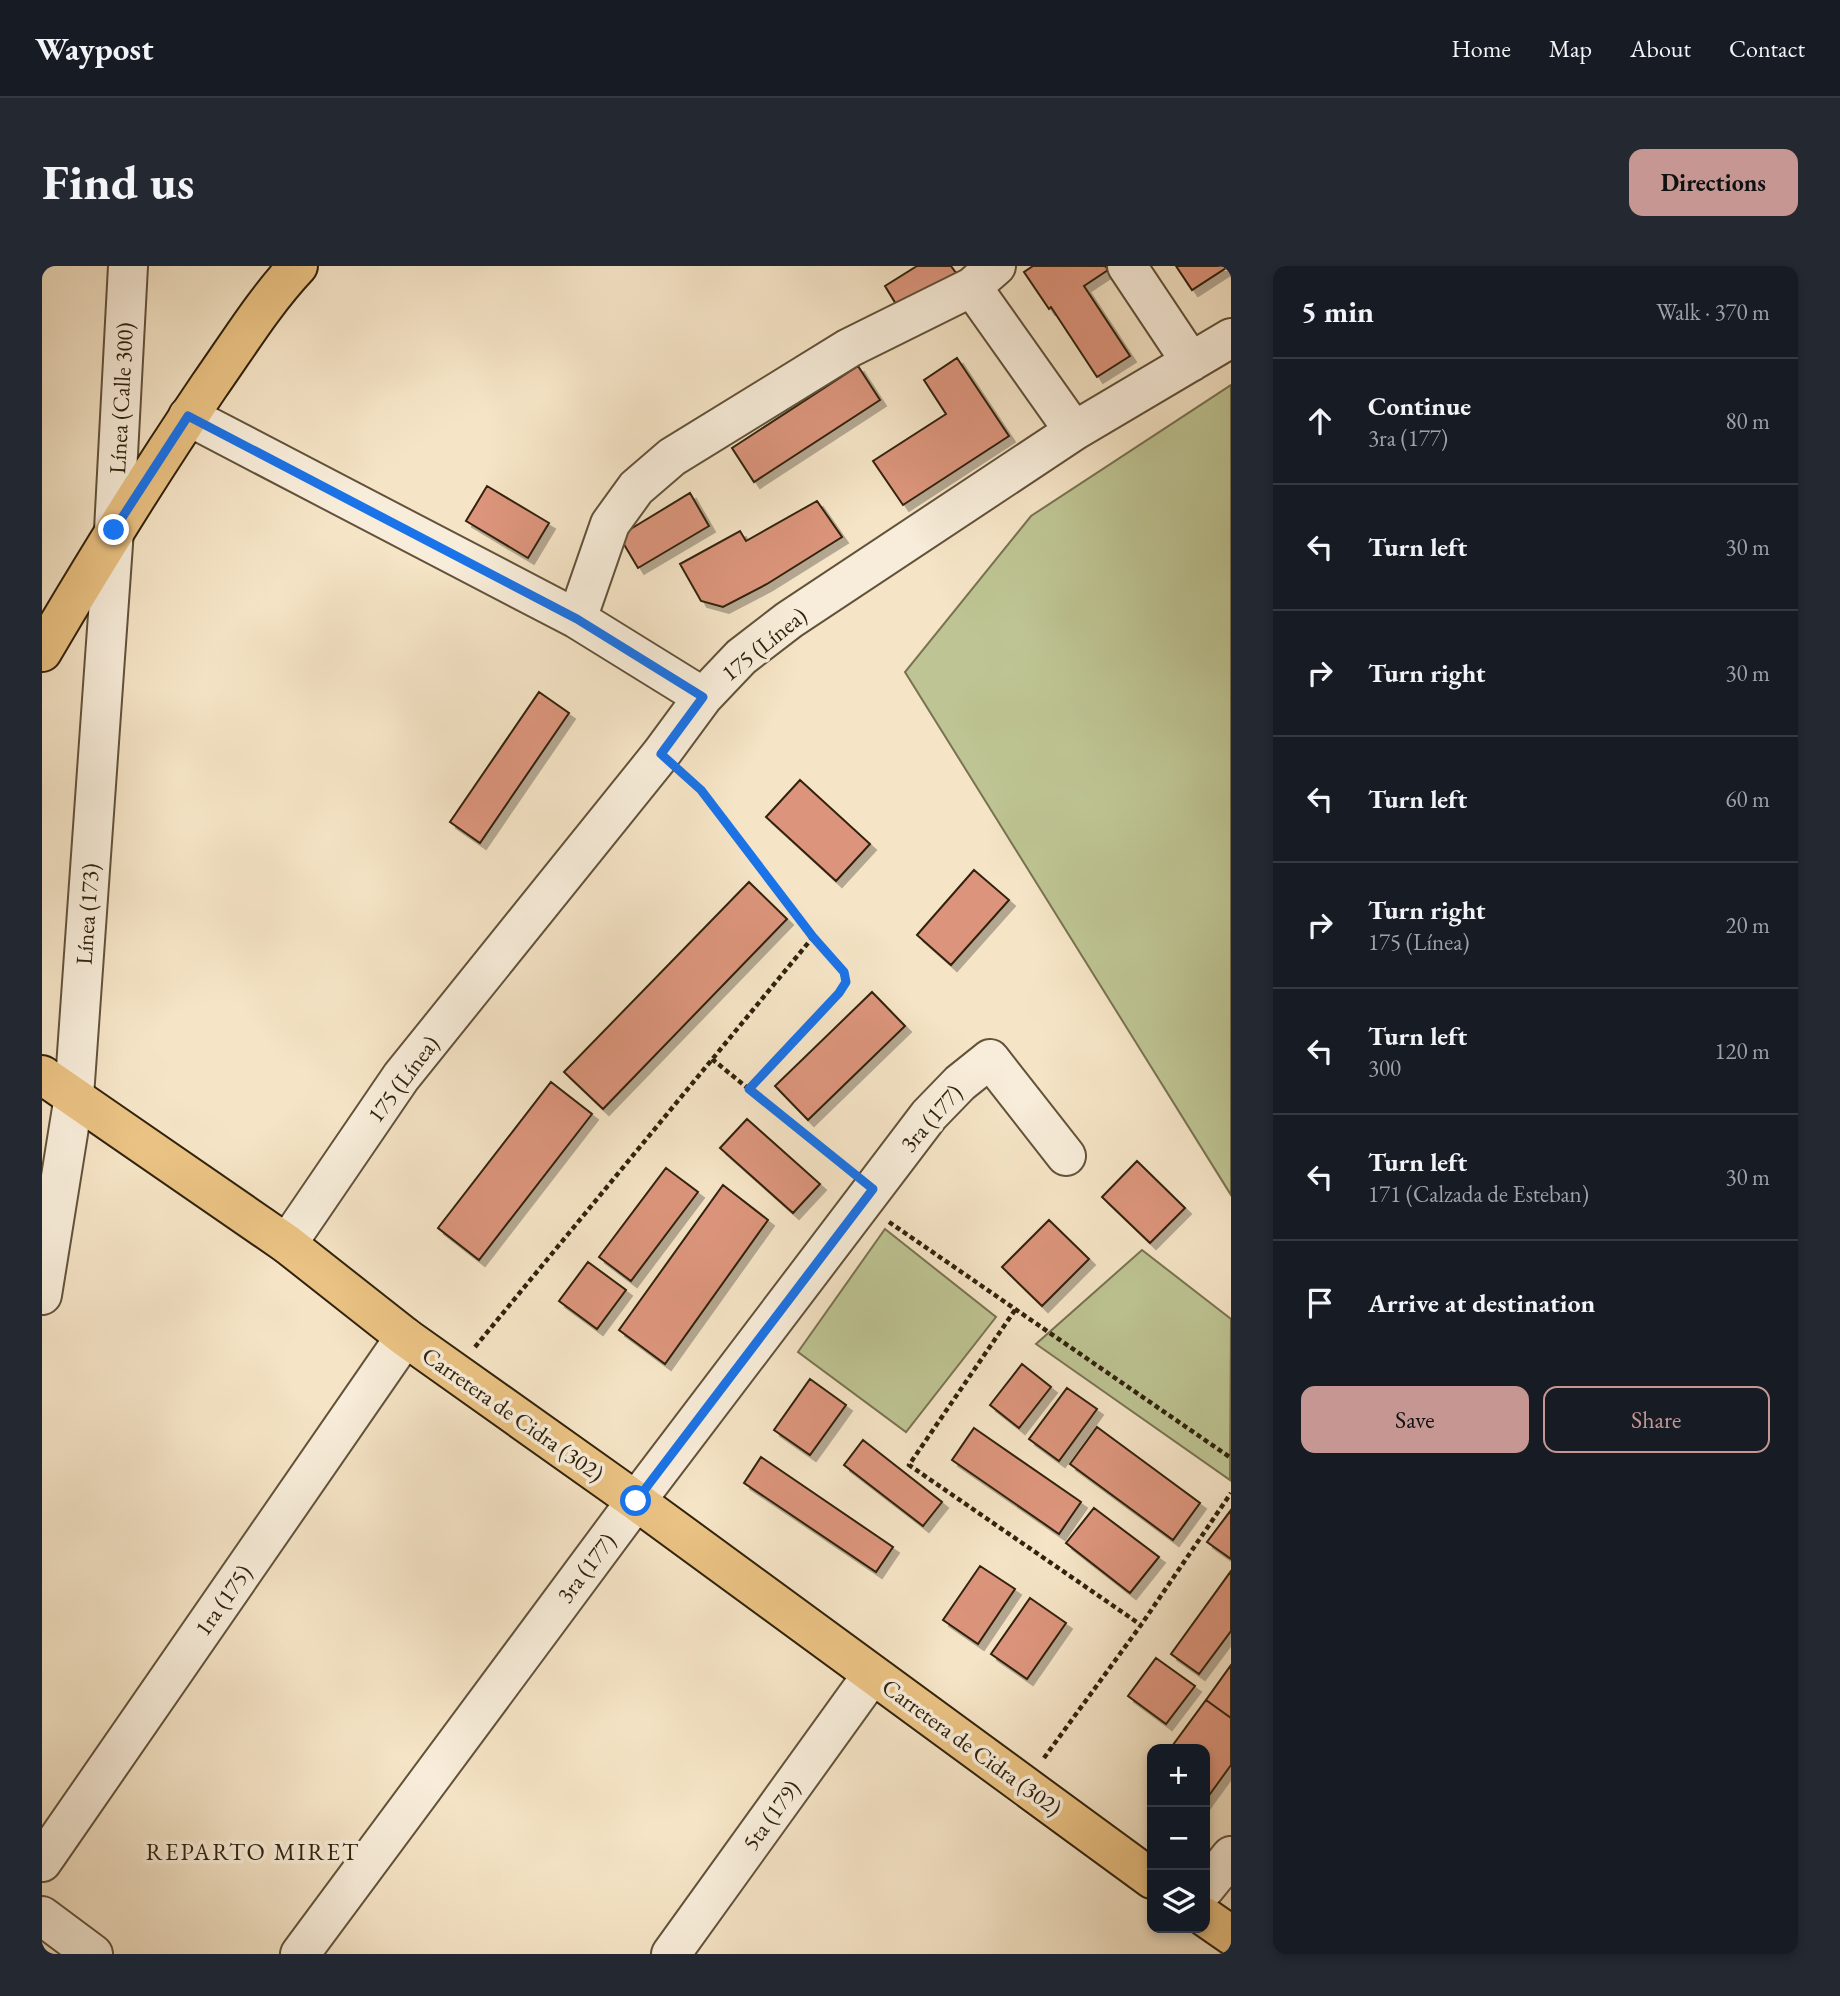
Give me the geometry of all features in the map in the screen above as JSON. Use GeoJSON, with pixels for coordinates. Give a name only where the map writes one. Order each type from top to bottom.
{"type":"FeatureCollection","features":[{"type":"Feature","properties":{"kind":"main road"},"geometry":{"type":"LineString","coordinates":[[42,652],[114,530],[188,416],[274,291],[298,266]]}},
{"type":"Feature","properties":{"kind":"main road","name":"Carretera de Cidra (302)"},"geometry":{"type":"LineString","coordinates":[[42,1075],[287,1244],[405,1337],[636,1501],[1147,1875]]}},
{"type":"Feature","properties":{"kind":"main road"},"geometry":{"type":"LineString","coordinates":[[1210,1920],[1231,1935]]}},
{"type":"Feature","properties":{"kind":"street","name":"Línea (Calle 300)"},"geometry":{"type":"LineString","coordinates":[[114,530],[128,266]]}},
{"type":"Feature","properties":{"kind":"street"},"geometry":{"type":"LineString","coordinates":[[1127,266],[1191,362]]}},
{"type":"Feature","properties":{"kind":"street"},"geometry":{"type":"LineString","coordinates":[[577,619],[610,524],[636,488],[672,457],[849,348],[984,277],[1074,431]]}},
{"type":"Feature","properties":{"kind":"street","name":"175 (Línea)"},"geometry":{"type":"LineString","coordinates":[[287,1244],[401,1077],[661,754],[703,697],[741,657],[789,620],[1074,431],[1231,338]]}},
{"type":"Feature","properties":{"kind":"street"},"geometry":{"type":"LineString","coordinates":[[188,416],[577,619],[703,697]]}},
{"type":"Feature","properties":{"kind":"street","name":"Línea (173)"},"geometry":{"type":"LineString","coordinates":[[42,1295],[74,1096],[114,530]]}},
{"type":"Feature","properties":{"kind":"street","name":"3ra (177)"},"geometry":{"type":"LineString","coordinates":[[300,1954],[636,1501],[929,1115],[960,1083],[990,1059],[1066,1156]]}},
{"type":"Feature","properties":{"kind":"street","name":"1ra (175)"},"geometry":{"type":"LineString","coordinates":[[42,1863],[405,1337]]}},
{"type":"Feature","properties":{"kind":"street","name":"5ta (179)"},"geometry":{"type":"LineString","coordinates":[[671,1954],[872,1675]]}},
{"type":"Feature","properties":{"kind":"street"},"geometry":{"type":"LineString","coordinates":[[1210,1882],[1231,1856]]}},
{"type":"Feature","properties":{"kind":"street"},"geometry":{"type":"LineString","coordinates":[[42,1916],[93,1954]]}},
{"type":"Feature","properties":{"kind":"path"},"geometry":{"type":"LineString","coordinates":[[661,754],[701,790],[813,937],[844,972],[846,982],[839,993],[749,1089]]}},
{"type":"Feature","properties":{"kind":"path"},"geometry":{"type":"LineString","coordinates":[[455,1372],[813,937]]}},
{"type":"Feature","properties":{"kind":"path"},"geometry":{"type":"LineString","coordinates":[[712,1059],[867,1196],[1015,1310],[1231,1458]]}},
{"type":"Feature","properties":{"kind":"path"},"geometry":{"type":"LineString","coordinates":[[1015,1310],[909,1465],[1141,1625]]}},
{"type":"Feature","properties":{"kind":"path"},"geometry":{"type":"LineString","coordinates":[[1024,1784],[1141,1625],[1231,1493]]}},
{"type":"Feature","properties":{"kind":"green space"},"geometry":{"type":"Polygon","coordinates":[[[1231,385],[1231,1195],[905,672],[1031,516],[1231,385]]]}},
{"type":"Feature","properties":{"kind":"green space"},"geometry":{"type":"Polygon","coordinates":[[[885,1229],[996,1317],[906,1432],[798,1352],[885,1229]]]}},
{"type":"Feature","properties":{"kind":"green space"},"geometry":{"type":"Polygon","coordinates":[[[1142,1250],[1231,1319],[1230,1480],[1036,1344],[1142,1250]]]}},
{"type":"Feature","properties":{"kind":"building"},"geometry":{"type":"Polygon","coordinates":[[[917,266],[951,266],[956,273],[899,309],[885,286],[917,266]]]}},
{"type":"Feature","properties":{"kind":"building"},"geometry":{"type":"Polygon","coordinates":[[[1033,266],[1105,266],[1108,270],[1084,286],[1130,356],[1097,377],[1051,307],[1049,309],[1024,272],[1033,266]]]}},
{"type":"Feature","properties":{"kind":"building"},"geometry":{"type":"Polygon","coordinates":[[[1176,266],[1229,266],[1192,290],[1176,266]]]}},
{"type":"Feature","properties":{"kind":"building"},"geometry":{"type":"Polygon","coordinates":[[[957,358],[1009,436],[903,505],[873,461],[946,414],[924,380],[957,358]]]}},
{"type":"Feature","properties":{"kind":"building"},"geometry":{"type":"Polygon","coordinates":[[[858,366],[880,400],[754,482],[732,448],[858,366]]]}},
{"type":"Feature","properties":{"kind":"building"},"geometry":{"type":"Polygon","coordinates":[[[487,486],[549,523],[528,558],[466,521],[487,486]]]}},
{"type":"Feature","properties":{"kind":"building"},"geometry":{"type":"Polygon","coordinates":[[[690,493],[709,526],[638,568],[619,536],[690,493]]]}},
{"type":"Feature","properties":{"kind":"building"},"geometry":{"type":"Polygon","coordinates":[[[817,501],[842,537],[767,584],[723,607],[701,601],[680,564],[740,531],[746,541],[817,501]]]}},
{"type":"Feature","properties":{"kind":"building"},"geometry":{"type":"Polygon","coordinates":[[[539,692],[569,713],[480,843],[450,822],[539,692]]]}},
{"type":"Feature","properties":{"kind":"building"},"geometry":{"type":"Polygon","coordinates":[[[800,780],[870,844],[836,881],[766,817],[800,780]]]}},
{"type":"Feature","properties":{"kind":"building"},"geometry":{"type":"Polygon","coordinates":[[[974,870],[1009,900],[951,965],[917,935],[974,870]]]}},
{"type":"Feature","properties":{"kind":"building"},"geometry":{"type":"Polygon","coordinates":[[[749,882],[787,919],[603,1109],[564,1072],[749,882]]]}},
{"type":"Feature","properties":{"kind":"building"},"geometry":{"type":"Polygon","coordinates":[[[872,992],[905,1026],[808,1120],[775,1086],[872,992]]]}},
{"type":"Feature","properties":{"kind":"building"},"geometry":{"type":"Polygon","coordinates":[[[551,1082],[592,1114],[479,1260],[438,1228],[551,1082]]]}},
{"type":"Feature","properties":{"kind":"building"},"geometry":{"type":"Polygon","coordinates":[[[747,1119],[820,1184],[793,1213],[720,1148],[747,1119]]]}},
{"type":"Feature","properties":{"kind":"building"},"geometry":{"type":"Polygon","coordinates":[[[1137,1161],[1185,1208],[1150,1243],[1102,1197],[1137,1161]]]}},
{"type":"Feature","properties":{"kind":"building"},"geometry":{"type":"Polygon","coordinates":[[[666,1168],[698,1192],[631,1281],[599,1257],[666,1168]]]}},
{"type":"Feature","properties":{"kind":"building"},"geometry":{"type":"Polygon","coordinates":[[[723,1185],[768,1220],[665,1364],[619,1330],[723,1185]]]}},
{"type":"Feature","properties":{"kind":"building"},"geometry":{"type":"Polygon","coordinates":[[[1049,1220],[1089,1259],[1042,1306],[1002,1267],[1049,1220]]]}},
{"type":"Feature","properties":{"kind":"building"},"geometry":{"type":"Polygon","coordinates":[[[588,1262],[626,1290],[597,1329],[559,1301],[588,1262]]]}},
{"type":"Feature","properties":{"kind":"building"},"geometry":{"type":"Polygon","coordinates":[[[1022,1364],[1051,1387],[1019,1428],[990,1405],[1022,1364]]]}},
{"type":"Feature","properties":{"kind":"building"},"geometry":{"type":"Polygon","coordinates":[[[810,1379],[846,1405],[810,1455],[774,1430],[810,1379]]]}},
{"type":"Feature","properties":{"kind":"building"},"geometry":{"type":"Polygon","coordinates":[[[1067,1388],[1097,1409],[1059,1461],[1029,1439],[1067,1388]]]}},
{"type":"Feature","properties":{"kind":"building"},"geometry":{"type":"Polygon","coordinates":[[[1097,1427],[1200,1503],[1173,1540],[1070,1464],[1097,1427]]]}},
{"type":"Feature","properties":{"kind":"building"},"geometry":{"type":"Polygon","coordinates":[[[974,1428],[1081,1502],[1059,1534],[952,1460],[974,1428]]]}},
{"type":"Feature","properties":{"kind":"building"},"geometry":{"type":"Polygon","coordinates":[[[863,1440],[942,1502],[923,1526],[844,1465],[863,1440]]]}},
{"type":"Feature","properties":{"kind":"building"},"geometry":{"type":"Polygon","coordinates":[[[761,1457],[893,1547],[876,1572],[744,1483],[761,1457]]]}},
{"type":"Feature","properties":{"kind":"building"},"geometry":{"type":"Polygon","coordinates":[[[1094,1508],[1159,1557],[1130,1593],[1066,1543],[1094,1508]]]}},
{"type":"Feature","properties":{"kind":"building"},"geometry":{"type":"Polygon","coordinates":[[[1231,1510],[1231,1559],[1207,1542],[1231,1510]]]}},
{"type":"Feature","properties":{"kind":"building"},"geometry":{"type":"Polygon","coordinates":[[[980,1566],[1015,1589],[978,1644],[943,1620],[980,1566]]]}},
{"type":"Feature","properties":{"kind":"building"},"geometry":{"type":"Polygon","coordinates":[[[1231,1571],[1231,1631],[1199,1674],[1171,1654],[1231,1571]]]}},
{"type":"Feature","properties":{"kind":"building"},"geometry":{"type":"Polygon","coordinates":[[[1030,1598],[1066,1623],[1027,1679],[991,1654],[1030,1598]]]}},
{"type":"Feature","properties":{"kind":"building"},"geometry":{"type":"Polygon","coordinates":[[[1156,1658],[1195,1686],[1166,1724],[1128,1696],[1156,1658]]]}},
{"type":"Feature","properties":{"kind":"building"},"geometry":{"type":"Polygon","coordinates":[[[1231,1665],[1231,1718],[1206,1700],[1231,1665]]]}},
{"type":"Feature","properties":{"kind":"building"},"geometry":{"type":"Polygon","coordinates":[[[1206,1700],[1231,1718],[1231,1765],[1210,1794],[1210,1744],[1174,1744],[1206,1700]]]}},
{"type":"Feature","properties":{"kind":"district","name":"REPARTO MIRET"},"geometry":{"type":"Point","coordinates":[253,1852]}},
{"type":"Feature","properties":{"kind":"route"},"geometry":{"type":"LineString","coordinates":[[114,530],[188,416],[577,619],[703,697],[661,754],[701,790],[813,937],[844,972],[846,982],[839,993],[749,1089],[873,1189],[636,1501]]}}]}
